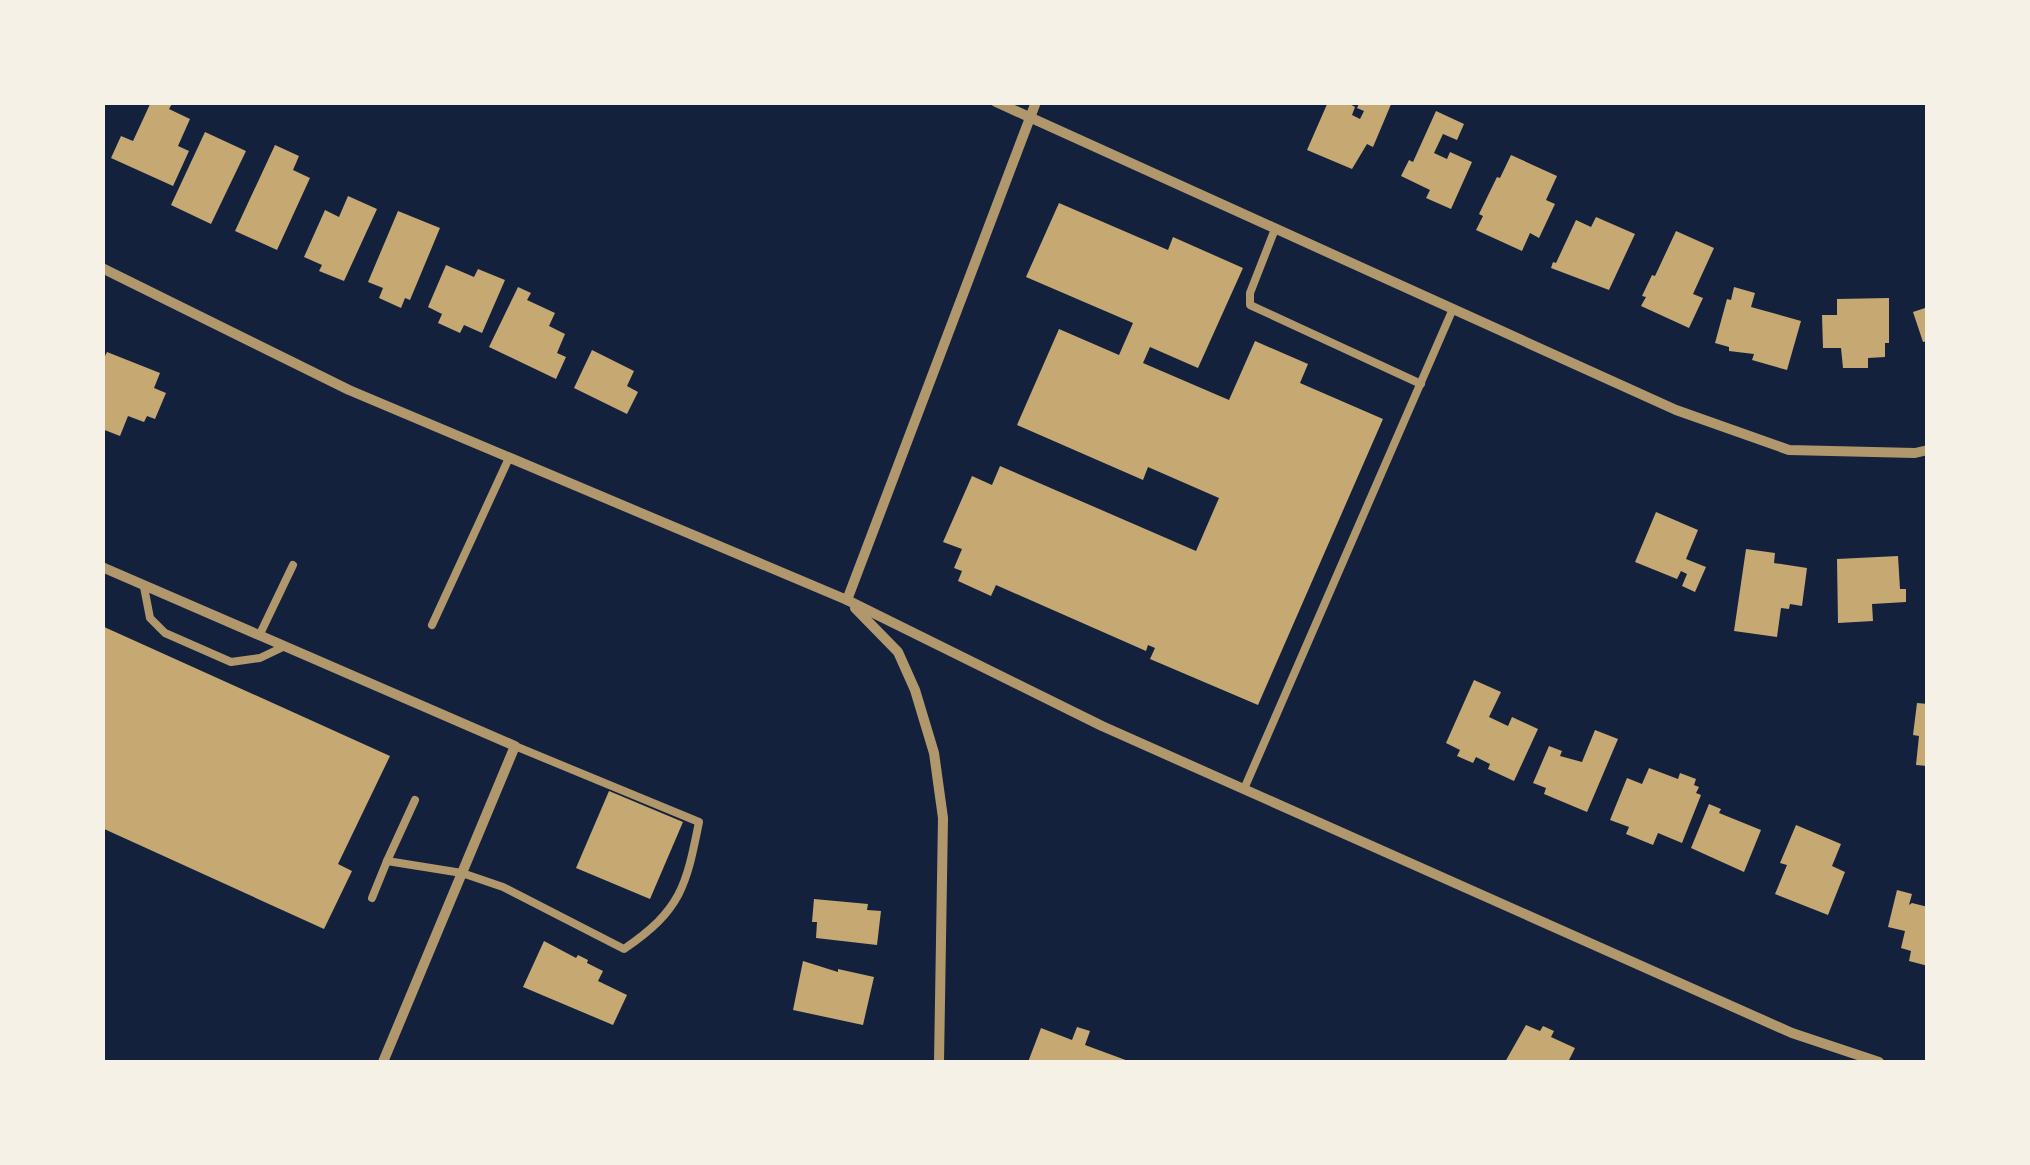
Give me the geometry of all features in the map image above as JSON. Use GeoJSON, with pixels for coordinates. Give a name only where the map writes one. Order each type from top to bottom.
{"type":"FeatureCollection","features":[{"type":"Feature","properties":{"kind":"street"},"geometry":{"type":"LineString","coordinates":[[996,102],[1676,410],[1790,450],[1928,450]]}},
{"type":"Feature","properties":{"kind":"street"},"geometry":{"type":"LineString","coordinates":[[847,600],[1036,102]]}},
{"type":"Feature","properties":{"kind":"street"},"geometry":{"type":"LineString","coordinates":[[102,268],[349,390],[847,600],[1102,726],[1792,1033],[1879,1062]]}},
{"type":"Feature","properties":{"kind":"street"},"geometry":{"type":"LineString","coordinates":[[102,567],[516,746],[383,1062]]}},
{"type":"Feature","properties":{"kind":"street"},"geometry":{"type":"LineString","coordinates":[[847,600],[898,652],[915,690],[934,754],[944,818],[938,1062]]}},
{"type":"Feature","properties":{"kind":"lane"},"geometry":{"type":"LineString","coordinates":[[1275,229],[1250,292],[1250,305],[1421,384]]}},
{"type":"Feature","properties":{"kind":"lane"},"geometry":{"type":"LineString","coordinates":[[1244,789],[1452,311]]}},
{"type":"Feature","properties":{"kind":"lane"},"geometry":{"type":"LineString","coordinates":[[432,625],[510,458]]}},
{"type":"Feature","properties":{"kind":"lane"},"geometry":{"type":"LineString","coordinates":[[259,636],[293,565]]}},
{"type":"Feature","properties":{"kind":"lane"},"geometry":{"type":"LineString","coordinates":[[144,587],[150,618],[165,633],[232,662],[260,658],[283,647]]}},
{"type":"Feature","properties":{"kind":"lane"},"geometry":{"type":"LineString","coordinates":[[387,861],[462,873],[503,887],[624,948],[647,932],[675,904],[687,879],[700,822],[516,746]]}},
{"type":"Feature","properties":{"kind":"lane"},"geometry":{"type":"LineString","coordinates":[[372,898],[416,800]]}},
{"type":"Feature","properties":{"kind":"building"},"geometry":{"type":"Polygon","coordinates":[[[151,102],[173,102],[169,109],[190,119],[178,146],[189,151],[173,186],[111,158],[121,136],[133,141],[151,102]]]}},
{"type":"Feature","properties":{"kind":"building"},"geometry":{"type":"Polygon","coordinates":[[[1328,102],[1346,102],[1355,107],[1352,115],[1360,119],[1364,111],[1357,108],[1360,102],[1392,102],[1373,147],[1367,144],[1352,169],[1307,150],[1328,102]]]}},
{"type":"Feature","properties":{"kind":"building"},"geometry":{"type":"Polygon","coordinates":[[[1436,111],[1464,124],[1457,140],[1443,134],[1434,153],[1447,159],[1450,152],[1472,162],[1451,209],[1426,198],[1430,190],[1401,176],[1409,160],[1413,162],[1436,111]]]}},
{"type":"Feature","properties":{"kind":"building"},"geometry":{"type":"Polygon","coordinates":[[[205,132],[246,151],[211,224],[171,205],[205,132]]]}},
{"type":"Feature","properties":{"kind":"building"},"geometry":{"type":"Polygon","coordinates":[[[275,145],[299,156],[293,170],[310,178],[277,250],[235,231],[275,145]]]}},
{"type":"Feature","properties":{"kind":"building"},"geometry":{"type":"Polygon","coordinates":[[[1511,155],[1557,176],[1546,200],[1555,204],[1539,238],[1530,233],[1522,251],[1476,230],[1483,216],[1479,214],[1511,155]]]}},
{"type":"Feature","properties":{"kind":"building"},"geometry":{"type":"Polygon","coordinates":[[[348,196],[377,209],[344,281],[319,271],[322,265],[304,257],[325,210],[339,217],[348,196]]]}},
{"type":"Feature","properties":{"kind":"building"},"geometry":{"type":"Polygon","coordinates":[[[1059,203],[1168,250],[1173,237],[1243,268],[1198,368],[1150,347],[1143,363],[1229,400],[1255,341],[1308,364],[1300,383],[1383,419],[1258,705],[1150,659],[1155,648],[1148,645],[1146,651],[996,585],[991,596],[958,581],[962,571],[954,568],[962,549],[943,542],[972,476],[992,485],[1000,466],[1196,551],[1219,498],[1148,467],[1143,480],[1017,425],[1059,329],[1119,355],[1133,323],[1026,277],[1059,203]]]}},
{"type":"Feature","properties":{"kind":"building"},"geometry":{"type":"Polygon","coordinates":[[[398,211],[440,228],[410,300],[405,298],[401,308],[379,298],[383,288],[368,282],[398,211]]]}},
{"type":"Feature","properties":{"kind":"building"},"geometry":{"type":"Polygon","coordinates":[[[1596,217],[1635,234],[1609,290],[1551,268],[1576,220],[1591,227],[1596,217]]]}},
{"type":"Feature","properties":{"kind":"building"},"geometry":{"type":"Polygon","coordinates":[[[1676,231],[1714,248],[1693,294],[1703,298],[1689,328],[1641,306],[1646,297],[1642,296],[1676,231]]]}},
{"type":"Feature","properties":{"kind":"building"},"geometry":{"type":"Polygon","coordinates":[[[446,265],[474,277],[478,269],[505,280],[482,333],[464,325],[460,333],[438,323],[442,314],[428,307],[446,265]]]}},
{"type":"Feature","properties":{"kind":"building"},"geometry":{"type":"Polygon","coordinates":[[[518,287],[531,293],[527,300],[555,313],[549,326],[565,334],[557,353],[566,357],[556,379],[489,347],[518,287]]]}},
{"type":"Feature","properties":{"kind":"building"},"geometry":{"type":"Polygon","coordinates":[[[1734,287],[1755,293],[1751,307],[1801,321],[1787,370],[1752,360],[1754,354],[1729,351],[1729,347],[1715,343],[1734,287]]]}},
{"type":"Feature","properties":{"kind":"building"},"geometry":{"type":"Polygon","coordinates":[[[1889,298],[1889,343],[1885,343],[1885,357],[1868,358],[1868,368],[1843,368],[1841,348],[1823,348],[1822,315],[1837,315],[1837,299],[1889,298]]]}},
{"type":"Feature","properties":{"kind":"building"},"geometry":{"type":"Polygon","coordinates":[[[1928,307],[1928,341],[1923,342],[1913,312],[1928,307]]]}},
{"type":"Feature","properties":{"kind":"building"},"geometry":{"type":"Polygon","coordinates":[[[592,350],[634,371],[627,386],[638,392],[627,414],[574,388],[592,350]]]}},
{"type":"Feature","properties":{"kind":"building"},"geometry":{"type":"Polygon","coordinates":[[[107,352],[160,373],[154,388],[166,393],[155,419],[147,416],[144,422],[128,416],[120,436],[102,429],[102,362],[107,352]]]}},
{"type":"Feature","properties":{"kind":"building"},"geometry":{"type":"Polygon","coordinates":[[[1656,512],[1698,530],[1686,559],[1706,567],[1695,592],[1682,586],[1687,574],[1681,571],[1677,579],[1635,562],[1656,512]]]}},
{"type":"Feature","properties":{"kind":"building"},"geometry":{"type":"Polygon","coordinates":[[[1746,549],[1775,553],[1774,563],[1807,568],[1802,606],[1790,604],[1789,609],[1781,608],[1777,637],[1734,631],[1746,549]]]}},
{"type":"Feature","properties":{"kind":"building"},"geometry":{"type":"Polygon","coordinates":[[[1898,556],[1900,589],[1906,589],[1906,602],[1872,604],[1873,621],[1838,623],[1837,559],[1898,556]]]}},
{"type":"Feature","properties":{"kind":"building"},"geometry":{"type":"Polygon","coordinates":[[[102,626],[390,756],[338,864],[352,871],[324,929],[102,828],[102,626]]]}},
{"type":"Feature","properties":{"kind":"building"},"geometry":{"type":"Polygon","coordinates":[[[1474,680],[1501,692],[1489,717],[1508,726],[1512,717],[1538,729],[1514,781],[1488,769],[1490,764],[1476,757],[1473,763],[1457,756],[1460,750],[1446,743],[1474,680]]]}},
{"type":"Feature","properties":{"kind":"building"},"geometry":{"type":"Polygon","coordinates":[[[1917,703],[1928,704],[1928,766],[1916,765],[1919,736],[1913,735],[1917,703]]]}},
{"type":"Feature","properties":{"kind":"building"},"geometry":{"type":"Polygon","coordinates":[[[1595,730],[1618,739],[1587,812],[1544,794],[1546,788],[1533,783],[1549,746],[1562,751],[1560,756],[1582,762],[1595,730]]]}},
{"type":"Feature","properties":{"kind":"building"},"geometry":{"type":"Polygon","coordinates":[[[1649,768],[1678,779],[1680,773],[1696,779],[1696,793],[1701,795],[1682,843],[1658,833],[1653,845],[1626,834],[1629,827],[1610,820],[1627,778],[1642,784],[1649,768]]]}},
{"type":"Feature","properties":{"kind":"building"},"geometry":{"type":"Polygon","coordinates":[[[609,791],[683,822],[650,899],[576,868],[609,791]]]}},
{"type":"Feature","properties":{"kind":"building"},"geometry":{"type":"Polygon","coordinates":[[[1709,804],[1721,809],[1719,813],[1761,830],[1744,872],[1691,848],[1709,804]]]}},
{"type":"Feature","properties":{"kind":"building"},"geometry":{"type":"Polygon","coordinates":[[[1796,825],[1841,844],[1832,866],[1845,872],[1828,915],[1775,894],[1787,865],[1780,863],[1796,825]]]}},
{"type":"Feature","properties":{"kind":"building"},"geometry":{"type":"Polygon","coordinates":[[[1897,890],[1912,894],[1909,905],[1928,907],[1928,966],[1909,961],[1911,951],[1901,948],[1905,931],[1888,927],[1897,890]]]}},
{"type":"Feature","properties":{"kind":"building"},"geometry":{"type":"Polygon","coordinates":[[[814,899],[868,904],[867,910],[881,911],[877,945],[816,938],[817,922],[812,922],[814,899]]]}},
{"type":"Feature","properties":{"kind":"building"},"geometry":{"type":"Polygon","coordinates":[[[544,941],[588,960],[587,963],[603,971],[598,981],[627,995],[613,1025],[523,987],[544,941]]]}},
{"type":"Feature","properties":{"kind":"building"},"geometry":{"type":"Polygon","coordinates":[[[803,961],[838,972],[874,977],[863,1025],[793,1010],[803,961]]]}},
{"type":"Feature","properties":{"kind":"building"},"geometry":{"type":"Polygon","coordinates":[[[1526,1025],[1554,1031],[1551,1037],[1575,1048],[1568,1062],[1505,1062],[1526,1025]]]}},
{"type":"Feature","properties":{"kind":"building"},"geometry":{"type":"Polygon","coordinates":[[[1077,1027],[1090,1031],[1085,1045],[1131,1062],[1028,1062],[1041,1028],[1072,1040],[1077,1027]]]}}]}
